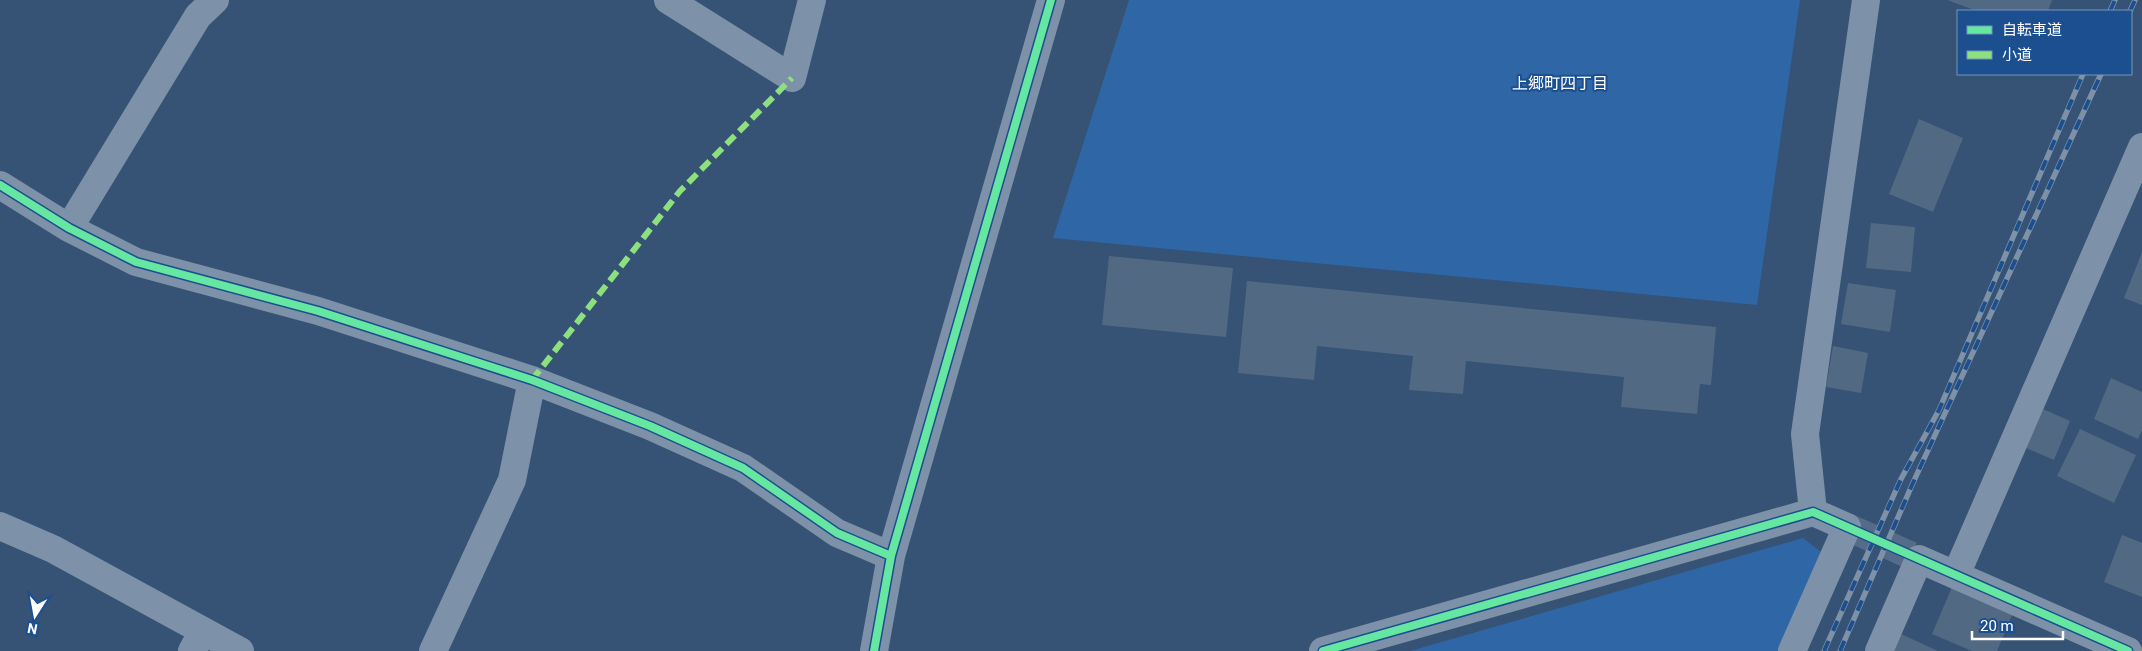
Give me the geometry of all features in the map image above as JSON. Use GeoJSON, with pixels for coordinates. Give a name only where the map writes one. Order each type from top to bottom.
{"type":"FeatureCollection","features":[{"type":"Feature","properties":{"kind":"street"},"geometry":{"type":"LineString","coordinates":[[69,228],[198,16],[214,0]]}},
{"type":"Feature","properties":{"kind":"street"},"geometry":{"type":"LineString","coordinates":[[668,0],[792,78],[812,0]]}},
{"type":"Feature","properties":{"kind":"street"},"geometry":{"type":"LineString","coordinates":[[874,651],[891,556],[1051,0]]}},
{"type":"Feature","properties":{"kind":"street"},"geometry":{"type":"LineString","coordinates":[[1814,512],[1805,434],[1866,0]]}},
{"type":"Feature","properties":{"kind":"street"},"geometry":{"type":"LineString","coordinates":[[1956,575],[2142,147]]}},
{"type":"Feature","properties":{"kind":"street"},"geometry":{"type":"LineString","coordinates":[[0,185],[69,228],[136,262],[318,311],[532,380],[650,426],[742,468],[837,533],[891,556]]}},
{"type":"Feature","properties":{"kind":"street"},"geometry":{"type":"LineString","coordinates":[[434,651],[512,480],[532,380]]}},
{"type":"Feature","properties":{"kind":"street"},"geometry":{"type":"LineString","coordinates":[[1323,651],[1352,647],[1814,512],[1847,527],[1792,651]]}},
{"type":"Feature","properties":{"kind":"street"},"geometry":{"type":"LineString","coordinates":[[0,526],[53,549],[198,641],[240,651]]}},
{"type":"Feature","properties":{"kind":"street"},"geometry":{"type":"LineString","coordinates":[[1879,651],[1919,559],[2128,651]]}},
{"type":"Feature","properties":{"kind":"shaded area"},"geometry":{"type":"Polygon","coordinates":[[[1129,0],[1800,0],[1757,305],[1053,238],[1129,0]]]}},
{"type":"Feature","properties":{"kind":"shaded area"},"geometry":{"type":"Polygon","coordinates":[[[1803,538],[1825,555],[1779,651],[1410,651],[1803,538]]]}},
{"type":"Feature","properties":{"kind":"building"},"geometry":{"type":"Polygon","coordinates":[[[1947,0],[2052,0],[2048,10],[1974,10],[1947,0]]]}},
{"type":"Feature","properties":{"kind":"building"},"geometry":{"type":"Polygon","coordinates":[[[1919,119],[1963,138],[1933,212],[1889,194],[1919,119]]]}},
{"type":"Feature","properties":{"kind":"building"},"geometry":{"type":"Polygon","coordinates":[[[1871,223],[1915,227],[1911,272],[1866,268],[1871,223]]]}},
{"type":"Feature","properties":{"kind":"building"},"geometry":{"type":"Polygon","coordinates":[[[2142,252],[2142,305],[2124,298],[2142,252]]]}},
{"type":"Feature","properties":{"kind":"building"},"geometry":{"type":"Polygon","coordinates":[[[1109,256],[1233,268],[1226,337],[1102,325],[1109,256]]]}},
{"type":"Feature","properties":{"kind":"building"},"geometry":{"type":"Polygon","coordinates":[[[1247,281],[1716,327],[1711,385],[1700,384],[1697,414],[1621,407],[1624,377],[1466,361],[1463,394],[1409,390],[1413,356],[1317,346],[1314,380],[1238,373],[1247,281]]]}},
{"type":"Feature","properties":{"kind":"building"},"geometry":{"type":"Polygon","coordinates":[[[1848,283],[1896,290],[1890,332],[1841,324],[1848,283]]]}},
{"type":"Feature","properties":{"kind":"building"},"geometry":{"type":"Polygon","coordinates":[[[1833,346],[1868,353],[1861,393],[1826,387],[1833,346]]]}},
{"type":"Feature","properties":{"kind":"building"},"geometry":{"type":"Polygon","coordinates":[[[2111,378],[2142,392],[2142,430],[2138,439],[2094,419],[2111,378]]]}},
{"type":"Feature","properties":{"kind":"building"},"geometry":{"type":"Polygon","coordinates":[[[2043,409],[2070,421],[2054,460],[2026,448],[2043,409]]]}},
{"type":"Feature","properties":{"kind":"building"},"geometry":{"type":"Polygon","coordinates":[[[2080,429],[2136,455],[2114,503],[2057,476],[2080,429]]]}},
{"type":"Feature","properties":{"kind":"building"},"geometry":{"type":"Polygon","coordinates":[[[2122,535],[2142,543],[2142,597],[2104,582],[2122,535]]]}},
{"type":"Feature","properties":{"kind":"building"},"geometry":{"type":"Polygon","coordinates":[[[1952,587],[2013,613],[1997,651],[1972,651],[1932,634],[1952,587]]]}},
{"type":"Feature","properties":{"kind":"building"},"geometry":{"type":"Polygon","coordinates":[[[1899,633],[1938,651],[1891,651],[1899,633]]]}},
{"type":"Feature","properties":{"kind":"tunnel"},"geometry":{"type":"LineString","coordinates":[[1847,527],[1919,559]]}},
{"type":"Feature","properties":{"kind":"railway"},"geometry":{"type":"LineString","coordinates":[[2110,10],[2115,0]]}},
{"type":"Feature","properties":{"kind":"railway"},"geometry":{"type":"LineString","coordinates":[[2130,10],[2135,0]]}},
{"type":"Feature","properties":{"kind":"railway"},"geometry":{"type":"LineString","coordinates":[[1824,651],[1901,479],[1939,410],[2083,75]]}},
{"type":"Feature","properties":{"kind":"railway"},"geometry":{"type":"LineString","coordinates":[[1840,651],[1912,485],[2101,75]]}},
{"type":"Feature","properties":{"kind":"marked path"},"geometry":{"type":"LineString","coordinates":[[532,380],[680,191],[792,78]]}},
{"type":"Feature","properties":{"kind":"cycle path"},"geometry":{"type":"LineString","coordinates":[[874,651],[891,556],[1051,0]]}},
{"type":"Feature","properties":{"kind":"cycle path"},"geometry":{"type":"LineString","coordinates":[[0,185],[69,228],[136,262],[318,311],[532,380],[650,426],[743,468],[837,533],[891,556]]}},
{"type":"Feature","properties":{"kind":"cycle path"},"geometry":{"type":"LineString","coordinates":[[1323,651],[1813,512],[2128,651]]}},
{"type":"Feature","properties":{"kind":"district","name":"上郷町四丁目"},"geometry":{"type":"Point","coordinates":[1560,83]}}]}
